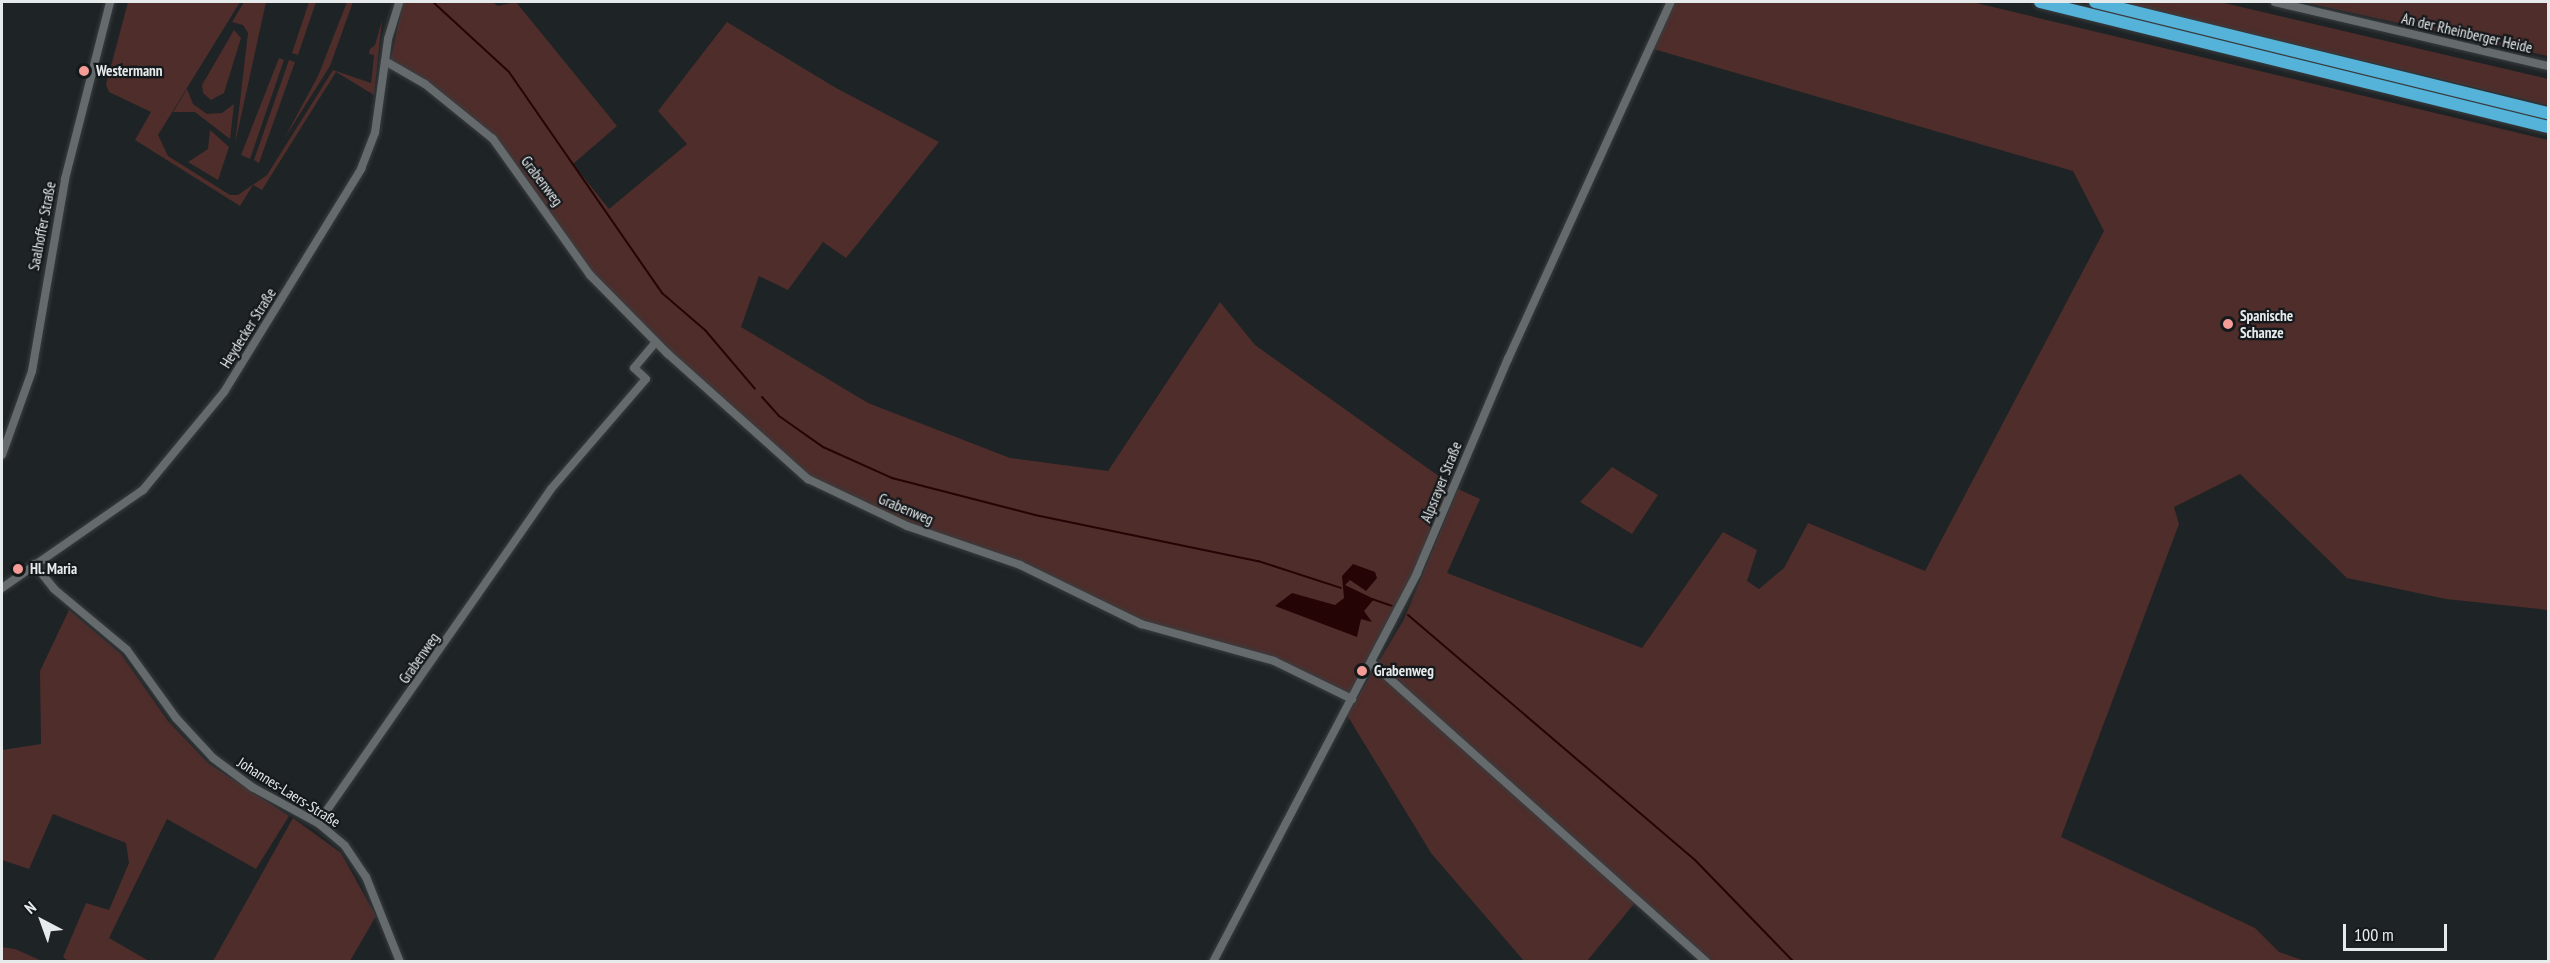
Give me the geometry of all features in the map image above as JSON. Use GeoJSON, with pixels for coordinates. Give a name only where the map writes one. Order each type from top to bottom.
{"type":"FeatureCollection","features":[{"type":"Feature","properties":{"kind":"highway"},"geometry":{"type":"LineString","coordinates":[[2040,2],[2548,127]]}},
{"type":"Feature","properties":{"kind":"highway"},"geometry":{"type":"LineString","coordinates":[[2095,2],[2548,112]]}},
{"type":"Feature","properties":{"kind":"street","name":"Saalhoffer Straße"},"geometry":{"type":"LineString","coordinates":[[2,455],[32,371],[65,179],[110,2]]}},
{"type":"Feature","properties":{"kind":"street","name":"Heydecker Straße"},"geometry":{"type":"LineString","coordinates":[[2,588],[143,490],[214,406],[361,169],[375,133],[385,61],[399,2]]}},
{"type":"Feature","properties":{"kind":"street","name":"Alpsrayer Straße"},"geometry":{"type":"LineString","coordinates":[[1214,962],[1372,663],[1427,551],[1508,359],[1671,2]]}},
{"type":"Feature","properties":{"kind":"street","name":"An der Rheinberger Heide"},"geometry":{"type":"LineString","coordinates":[[2275,2],[2548,66]]}},
{"type":"Feature","properties":{"kind":"street","name":"Grabenweg"},"geometry":{"type":"LineString","coordinates":[[385,61],[425,84],[494,139],[590,275],[656,342],[808,479],[907,526],[1020,565],[1141,624],[1274,661],[1352,699]]}},
{"type":"Feature","properties":{"kind":"street","name":"Grabenweg"},"geometry":{"type":"LineString","coordinates":[[318,824],[551,489],[646,380],[634,368],[656,342]]}},
{"type":"Feature","properties":{"kind":"street","name":"Johannes-Laers-Straße"},"geometry":{"type":"LineString","coordinates":[[34,564],[54,590],[127,650],[176,718],[213,758],[252,787],[318,824],[345,846],[360,867],[400,962]]}},
{"type":"Feature","properties":{"kind":"street"},"geometry":{"type":"LineString","coordinates":[[1372,663],[1706,962]]}},
{"type":"Feature","properties":{"kind":"shaded area"},"geometry":{"type":"Polygon","coordinates":[[[128,2],[240,2],[158,135],[168,156],[230,195],[238,195],[267,175],[333,70],[371,83],[374,55],[369,54],[370,49],[375,45],[382,20],[374,95],[336,72],[262,190],[253,185],[240,206],[135,140],[151,112],[109,92],[106,85],[128,2]]]}},
{"type":"Feature","properties":{"kind":"shaded area"},"geometry":{"type":"Polygon","coordinates":[[[244,2],[266,2],[235,144],[248,33],[243,25],[232,22],[244,2]]]}},
{"type":"Feature","properties":{"kind":"shaded area"},"geometry":{"type":"Polygon","coordinates":[[[309,2],[316,2],[298,55],[292,53],[309,2]]]}},
{"type":"Feature","properties":{"kind":"shaded area"},"geometry":{"type":"Polygon","coordinates":[[[347,2],[353,2],[330,66],[284,139],[318,76],[347,2]]]}},
{"type":"Feature","properties":{"kind":"shaded area"},"geometry":{"type":"Polygon","coordinates":[[[403,2],[492,2],[498,6],[516,2],[617,126],[573,164],[609,209],[687,144],[658,111],[727,22],[836,88],[939,142],[846,258],[823,242],[788,290],[759,276],[741,327],[868,403],[1010,458],[1108,471],[1220,302],[1255,345],[1454,487],[1352,699],[1274,661],[1141,624],[1020,565],[907,526],[808,479],[668,354],[590,275],[493,139],[390,63],[403,2]]]}},
{"type":"Feature","properties":{"kind":"shaded area"},"geometry":{"type":"Polygon","coordinates":[[[1676,2],[1972,2],[2548,140],[2548,610],[2446,599],[2347,578],[2240,474],[2174,507],[2179,524],[2061,837],[2255,928],[2279,952],[2305,961],[1706,961],[1638,899],[1587,961],[1524,961],[1431,853],[1347,715],[1404,619],[1458,489],[1480,499],[1447,573],[1642,648],[1723,532],[1757,550],[1747,581],[1759,589],[1784,568],[1808,523],[1925,571],[2104,231],[2073,171],[1650,48],[1676,2]]]}},
{"type":"Feature","properties":{"kind":"shaded area"},"geometry":{"type":"Polygon","coordinates":[[[2120,2],[2220,2],[2548,79],[2548,105],[2120,2]]]}},
{"type":"Feature","properties":{"kind":"shaded area"},"geometry":{"type":"Polygon","coordinates":[[[2303,2],[2548,2],[2548,56],[2303,2]]]}},
{"type":"Feature","properties":{"kind":"shaded area"},"geometry":{"type":"Polygon","coordinates":[[[234,30],[241,38],[224,93],[211,100],[203,93],[202,85],[234,30]]]}},
{"type":"Feature","properties":{"kind":"shaded area"},"geometry":{"type":"Polygon","coordinates":[[[279,58],[284,60],[250,159],[241,155],[279,58]]]}},
{"type":"Feature","properties":{"kind":"shaded area"},"geometry":{"type":"Polygon","coordinates":[[[289,60],[295,62],[259,163],[254,160],[289,60]]]}},
{"type":"Feature","properties":{"kind":"shaded area"},"geometry":{"type":"Polygon","coordinates":[[[187,89],[193,104],[207,114],[222,113],[234,104],[230,139],[195,112],[173,112],[187,89]]]}},
{"type":"Feature","properties":{"kind":"shaded area"},"geometry":{"type":"Polygon","coordinates":[[[210,130],[229,147],[218,180],[188,162],[208,149],[210,130]]]}},
{"type":"Feature","properties":{"kind":"shaded area"},"geometry":{"type":"Polygon","coordinates":[[[1612,467],[1658,495],[1632,534],[1580,502],[1612,467]]]}},
{"type":"Feature","properties":{"kind":"shaded area"},"geometry":{"type":"Polygon","coordinates":[[[1353,564],[1375,572],[1377,578],[1366,591],[1350,580],[1345,585],[1374,599],[1364,611],[1372,622],[1361,619],[1357,637],[1275,606],[1292,593],[1335,605],[1344,598],[1342,576],[1353,564]]]}},
{"type":"Feature","properties":{"kind":"shaded area"},"geometry":{"type":"Polygon","coordinates":[[[69,610],[121,654],[168,721],[209,764],[289,816],[256,869],[167,819],[109,938],[149,961],[68,961],[63,957],[86,903],[109,910],[129,863],[126,843],[53,814],[29,869],[2,860],[2,750],[41,744],[40,671],[69,610]]]}},
{"type":"Feature","properties":{"kind":"shaded area"},"geometry":{"type":"Polygon","coordinates":[[[293,818],[341,853],[376,916],[350,961],[213,961],[293,818]]]}},
{"type":"Feature","properties":{"kind":"shaded area"},"geometry":{"type":"Polygon","coordinates":[[[2,947],[15,949],[42,961],[2,961],[2,947]]]}},
{"type":"Feature","properties":{"kind":"waterway"},"geometry":{"type":"LineString","coordinates":[[433,2],[509,72],[662,293],[705,330],[755,389]]}},
{"type":"Feature","properties":{"kind":"waterway"},"geometry":{"type":"LineString","coordinates":[[762,397],[779,416],[823,447],[892,478],[1035,515],[1258,561],[1341,588]]}},
{"type":"Feature","properties":{"kind":"waterway"},"geometry":{"type":"LineString","coordinates":[[1372,599],[1392,606]]}},
{"type":"Feature","properties":{"kind":"waterway"},"geometry":{"type":"LineString","coordinates":[[1408,615],[1695,860],[1794,962]]}},
{"type":"Feature","properties":{"kind":"place","name":"Westermann"},"geometry":{"type":"Point","coordinates":[84,71]}},
{"type":"Feature","properties":{"kind":"place","name":"Spanische Schanze"},"geometry":{"type":"Point","coordinates":[2228,324]}},
{"type":"Feature","properties":{"kind":"place","name":"Hl. Maria"},"geometry":{"type":"Point","coordinates":[18,569]}},
{"type":"Feature","properties":{"kind":"place","name":"Grabenweg"},"geometry":{"type":"Point","coordinates":[1362,671]}}]}
